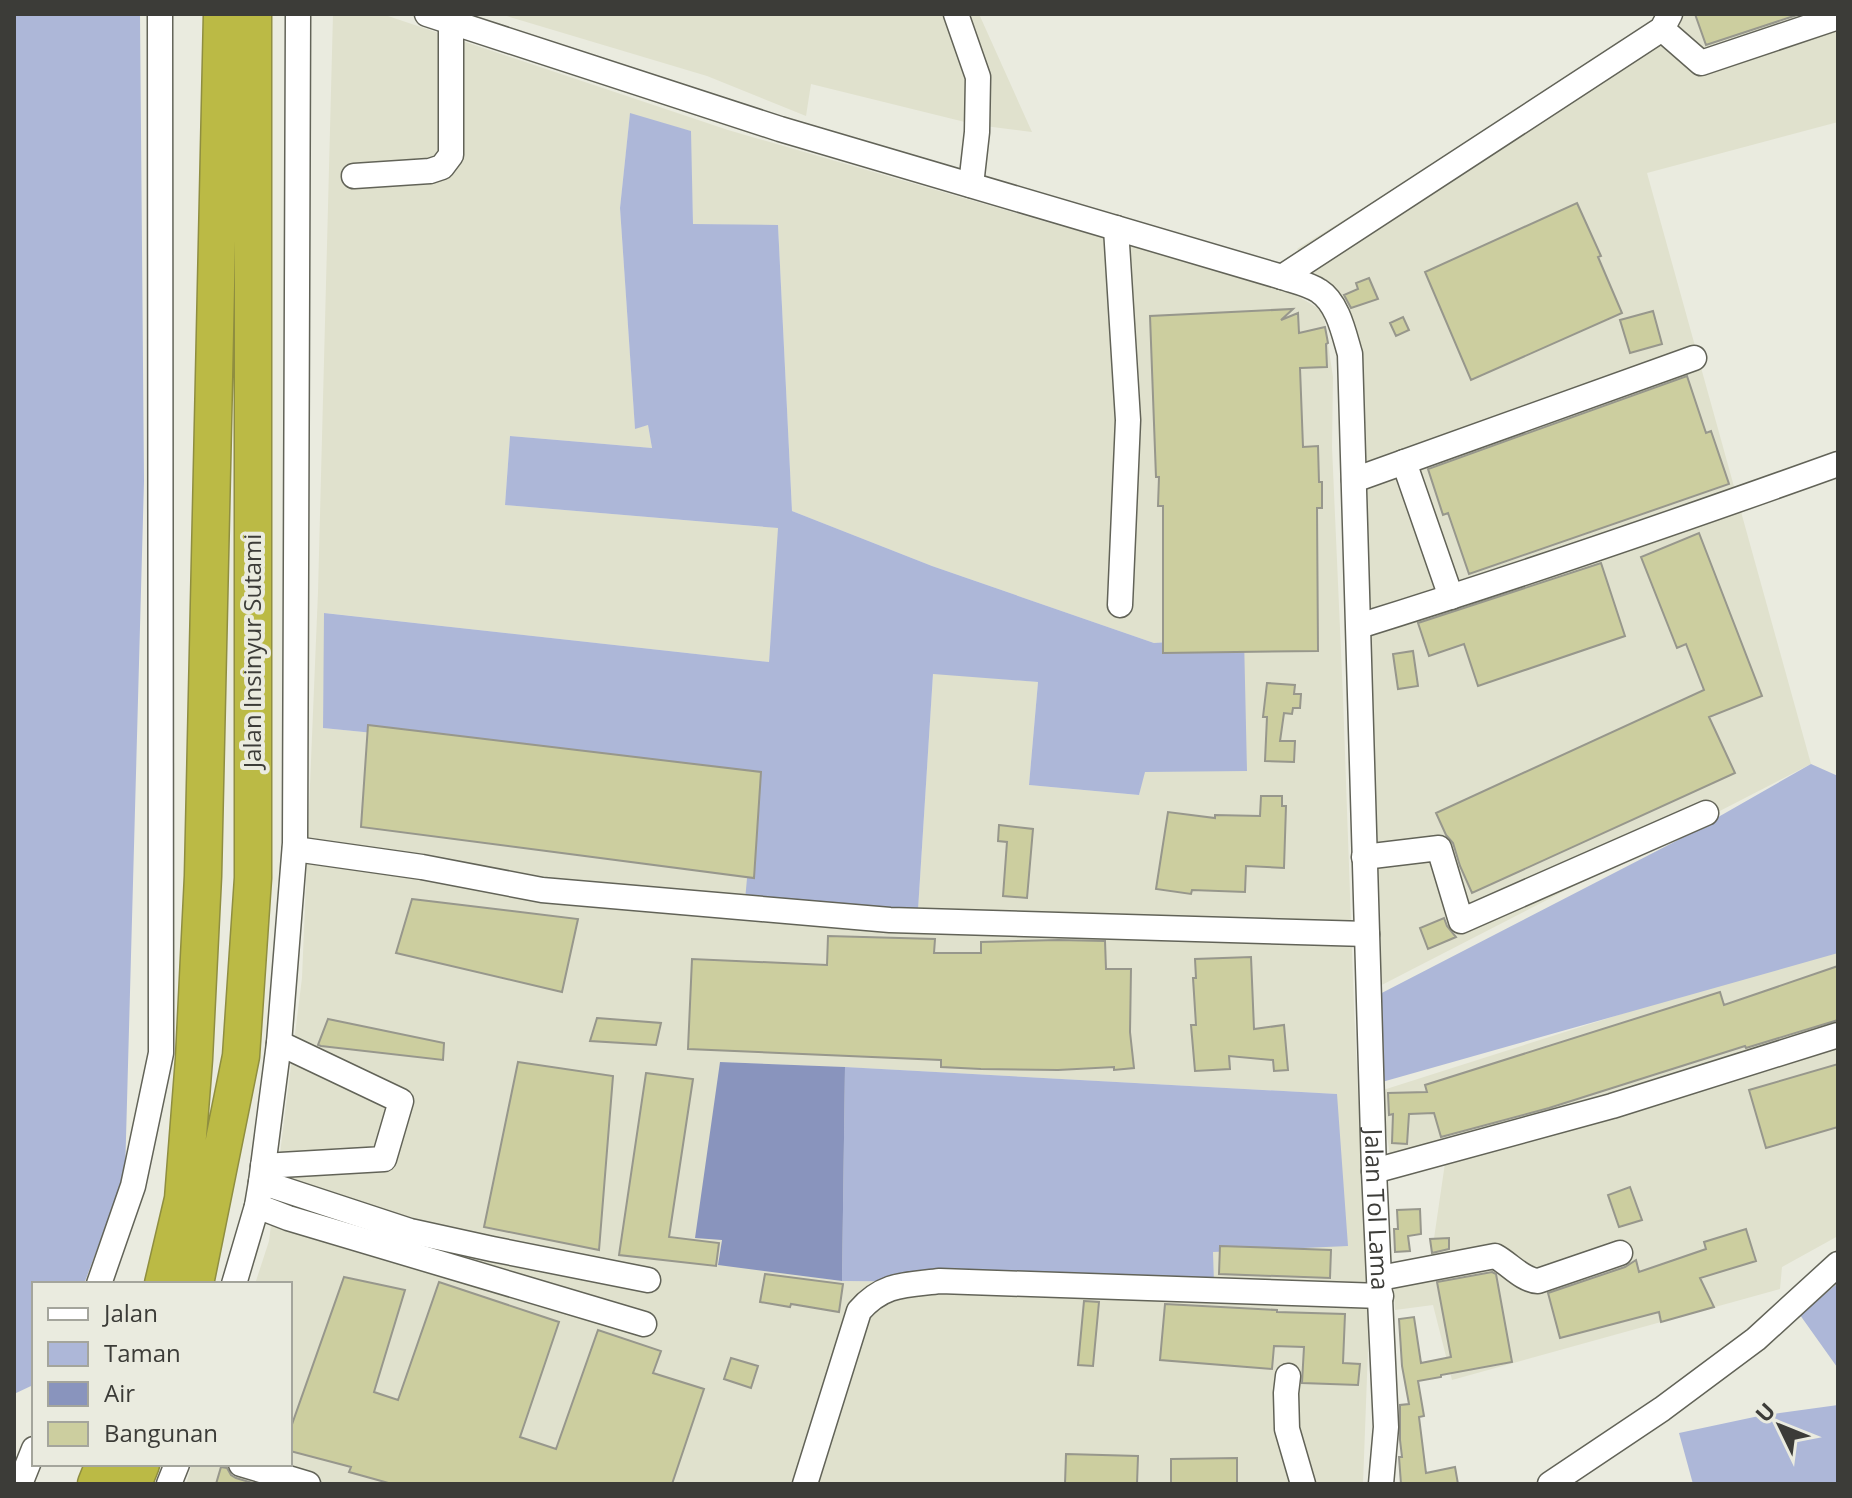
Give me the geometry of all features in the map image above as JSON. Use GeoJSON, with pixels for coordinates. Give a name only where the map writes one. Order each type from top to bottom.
{"type":"FeatureCollection","features":[{"type":"Feature","properties":{"kind":"highway","name":"Jalan Insinyur Sutami"},"geometry":{"type":"LineString","coordinates":[[163,1282],[183,1199],[203,876],[222,14]]}},
{"type":"Feature","properties":{"kind":"highway","name":"Jalan Insinyur Sutami"},"geometry":{"type":"LineString","coordinates":[[195,1282],[241,1056],[253,878],[253,14]]}},
{"type":"Feature","properties":{"kind":"street"},"geometry":{"type":"LineString","coordinates":[[100,1282],[133,1186],[161,1053],[160,14]]}},
{"type":"Feature","properties":{"kind":"street"},"geometry":{"type":"LineString","coordinates":[[235,1282],[257,1206],[262,1174],[279,1043],[295,849],[298,14]]}},
{"type":"Feature","properties":{"kind":"street","name":"Jalan Tol Lama"},"geometry":{"type":"LineString","coordinates":[[427,14],[780,129],[1282,277],[1318,289],[1326,297],[1342,326],[1350,354],[1374,1171],[1386,1427],[1381,1484]]}},
{"type":"Feature","properties":{"kind":"street"},"geometry":{"type":"LineString","coordinates":[[956,14],[978,77],[977,132],[971,185]]}},
{"type":"Feature","properties":{"kind":"street"},"geometry":{"type":"LineString","coordinates":[[1282,277],[1666,22],[1701,63],[1838,17]]}},
{"type":"Feature","properties":{"kind":"street"},"geometry":{"type":"LineString","coordinates":[[354,176],[430,171],[442,167],[451,155],[451,22]]}},
{"type":"Feature","properties":{"kind":"street"},"geometry":{"type":"LineString","coordinates":[[1116,228],[1128,420],[1120,605]]}},
{"type":"Feature","properties":{"kind":"street"},"geometry":{"type":"LineString","coordinates":[[1354,480],[1694,358]]}},
{"type":"Feature","properties":{"kind":"street"},"geometry":{"type":"LineString","coordinates":[[1404,462],[1451,597]]}},
{"type":"Feature","properties":{"kind":"street"},"geometry":{"type":"LineString","coordinates":[[1359,626],[1640,534],[1838,464]]}},
{"type":"Feature","properties":{"kind":"street"},"geometry":{"type":"LineString","coordinates":[[1364,857],[1439,848],[1461,921],[1706,813]]}},
{"type":"Feature","properties":{"kind":"street"},"geometry":{"type":"LineString","coordinates":[[295,849],[422,867],[542,890],[890,920],[1367,934]]}},
{"type":"Feature","properties":{"kind":"street"},"geometry":{"type":"LineString","coordinates":[[1374,1171],[1612,1106],[1838,1035]]}},
{"type":"Feature","properties":{"kind":"street"},"geometry":{"type":"LineString","coordinates":[[262,1174],[384,1159],[401,1101],[279,1043]]}},
{"type":"Feature","properties":{"kind":"street"},"geometry":{"type":"LineString","coordinates":[[262,1174],[410,1231],[648,1280]]}},
{"type":"Feature","properties":{"kind":"street"},"geometry":{"type":"LineString","coordinates":[[257,1206],[288,1218],[644,1324]]}},
{"type":"Feature","properties":{"kind":"street"},"geometry":{"type":"LineString","coordinates":[[805,1484],[859,1311],[871,1298],[896,1286],[940,1281],[1380,1287],[1495,1256],[1528,1280],[1538,1281],[1620,1253]]}},
{"type":"Feature","properties":{"kind":"street"},"geometry":{"type":"LineString","coordinates":[[1550,1484],[1662,1409],[1756,1339],[1838,1264]]}},
{"type":"Feature","properties":{"kind":"street"},"geometry":{"type":"LineString","coordinates":[[1288,1376],[1287,1429],[1303,1484]]}},
{"type":"Feature","properties":{"kind":"street"},"geometry":{"type":"LineString","coordinates":[[20,1484],[32,1454]]}},
{"type":"Feature","properties":{"kind":"street"},"geometry":{"type":"LineString","coordinates":[[248,1466],[308,1484]]}},
{"type":"Feature","properties":{"kind":"shaded area"},"geometry":{"type":"Polygon","coordinates":[[[333,14],[382,14],[728,130],[1284,288],[1323,311],[1333,377],[1332,447],[1369,1323],[1363,1484],[186,1484],[191,1466],[292,1466],[292,1282],[256,1282],[269,1241],[302,978],[318,592],[333,14]],[[630,114],[620,208],[635,428],[648,425],[652,448],[510,436],[505,505],[779,528],[769,662],[325,613],[323,728],[758,771],[918,910],[933,673],[1038,682],[1029,785],[1139,795],[1144,772],[1243,637],[1154,643],[932,566],[792,511],[778,226],[693,224],[690,131],[630,114]],[[720,1062],[722,1240],[718,1264],[842,1281],[1213,1284],[1212,1252],[1337,1094],[720,1062]]]}},
{"type":"Feature","properties":{"kind":"shaded area"},"geometry":{"type":"Polygon","coordinates":[[[500,14],[979,14],[1032,132],[977,125],[811,84],[806,116],[707,76],[500,14]]]}},
{"type":"Feature","properties":{"kind":"shaded area"},"geometry":{"type":"Polygon","coordinates":[[[1678,14],[1838,14],[1838,122],[1647,173],[1811,764],[1372,990],[1346,321],[1297,249],[1678,14]]]}},
{"type":"Feature","properties":{"kind":"shaded area"},"geometry":{"type":"Polygon","coordinates":[[[1838,945],[1838,1236],[1782,1267],[1780,1289],[1452,1380],[1433,1305],[1395,1310],[1392,1265],[1431,1259],[1445,1163],[1393,1174],[1380,1091],[1838,945]]]}},
{"type":"Feature","properties":{"kind":"green space"},"geometry":{"type":"Polygon","coordinates":[[[14,14],[140,14],[144,481],[125,1175],[85,1282],[32,1282],[32,1386],[14,1394],[14,14]]]}},
{"type":"Feature","properties":{"kind":"green space"},"geometry":{"type":"Polygon","coordinates":[[[630,113],[691,131],[693,224],[778,225],[792,511],[932,566],[1154,643],[1244,637],[1247,771],[1145,772],[1139,795],[1029,785],[1038,682],[933,674],[918,910],[745,900],[757,771],[323,728],[324,613],[769,662],[778,528],[505,505],[510,436],[652,448],[648,425],[635,429],[620,208],[630,113]]]}},
{"type":"Feature","properties":{"kind":"green space"},"geometry":{"type":"Polygon","coordinates":[[[1811,764],[1838,776],[1838,953],[1382,1082],[1374,997],[1678,840],[1811,764]]]}},
{"type":"Feature","properties":{"kind":"green space"},"geometry":{"type":"Polygon","coordinates":[[[845,1067],[1337,1094],[1348,1246],[1213,1252],[1214,1284],[842,1281],[845,1067]]]}},
{"type":"Feature","properties":{"kind":"green space"},"geometry":{"type":"Polygon","coordinates":[[[1838,1283],[1838,1371],[1800,1315],[1838,1283]]]}},
{"type":"Feature","properties":{"kind":"green space"},"geometry":{"type":"Polygon","coordinates":[[[1838,1405],[1838,1484],[1693,1484],[1679,1433],[1759,1416],[1838,1405]]]}},
{"type":"Feature","properties":{"kind":"water"},"geometry":{"type":"Polygon","coordinates":[[[720,1062],[845,1067],[842,1281],[718,1265],[722,1240],[695,1238],[720,1062]]]}},
{"type":"Feature","properties":{"kind":"building"},"geometry":{"type":"Polygon","coordinates":[[[1695,14],[1800,14],[1706,45],[1695,14]]]}},
{"type":"Feature","properties":{"kind":"building"},"geometry":{"type":"Polygon","coordinates":[[[1577,203],[1622,313],[1471,380],[1425,272],[1577,203]]]}},
{"type":"Feature","properties":{"kind":"building"},"geometry":{"type":"Polygon","coordinates":[[[1369,278],[1378,299],[1351,308],[1344,295],[1358,289],[1356,283],[1369,278]]]}},
{"type":"Feature","properties":{"kind":"building"},"geometry":{"type":"Polygon","coordinates":[[[1293,309],[1281,320],[1298,313],[1299,333],[1325,327],[1328,343],[1327,367],[1300,368],[1303,447],[1318,446],[1319,482],[1322,482],[1322,508],[1317,508],[1318,651],[1163,653],[1163,506],[1158,506],[1159,477],[1156,477],[1150,316],[1293,309]]]}},
{"type":"Feature","properties":{"kind":"building"},"geometry":{"type":"Polygon","coordinates":[[[1653,311],[1662,344],[1630,353],[1620,320],[1653,311]]]}},
{"type":"Feature","properties":{"kind":"building"},"geometry":{"type":"Polygon","coordinates":[[[1403,317],[1409,330],[1396,336],[1390,323],[1403,317]]]}},
{"type":"Feature","properties":{"kind":"building"},"geometry":{"type":"Polygon","coordinates":[[[1687,376],[1706,433],[1711,431],[1729,484],[1469,574],[1448,513],[1443,515],[1428,469],[1687,376]]]}},
{"type":"Feature","properties":{"kind":"building"},"geometry":{"type":"Polygon","coordinates":[[[1699,533],[1762,696],[1709,717],[1735,773],[1472,893],[1453,843],[1436,813],[1704,690],[1686,644],[1677,648],[1641,557],[1699,533]]]}},
{"type":"Feature","properties":{"kind":"building"},"geometry":{"type":"Polygon","coordinates":[[[1601,563],[1625,636],[1478,686],[1464,644],[1429,656],[1418,623],[1601,563]]]}},
{"type":"Feature","properties":{"kind":"building"},"geometry":{"type":"Polygon","coordinates":[[[1413,651],[1418,686],[1398,689],[1393,654],[1413,651]]]}},
{"type":"Feature","properties":{"kind":"building"},"geometry":{"type":"Polygon","coordinates":[[[1267,683],[1295,685],[1294,694],[1301,694],[1300,708],[1293,708],[1292,714],[1284,713],[1280,741],[1295,741],[1294,762],[1265,761],[1267,717],[1263,717],[1267,683]]]}},
{"type":"Feature","properties":{"kind":"building"},"geometry":{"type":"Polygon","coordinates":[[[368,725],[761,772],[754,878],[361,827],[368,725]]]}},
{"type":"Feature","properties":{"kind":"building"},"geometry":{"type":"Polygon","coordinates":[[[1261,796],[1282,796],[1282,806],[1286,806],[1284,868],[1246,866],[1245,892],[1192,890],[1191,894],[1156,889],[1168,812],[1215,818],[1215,815],[1260,816],[1261,796]]]}},
{"type":"Feature","properties":{"kind":"building"},"geometry":{"type":"Polygon","coordinates":[[[999,825],[1033,829],[1027,898],[1003,896],[1007,842],[998,841],[999,825]]]}},
{"type":"Feature","properties":{"kind":"building"},"geometry":{"type":"Polygon","coordinates":[[[412,899],[578,919],[562,992],[396,953],[412,899]]]}},
{"type":"Feature","properties":{"kind":"building"},"geometry":{"type":"Polygon","coordinates":[[[1444,918],[1456,937],[1428,949],[1420,928],[1444,918]]]}},
{"type":"Feature","properties":{"kind":"building"},"geometry":{"type":"Polygon","coordinates":[[[828,936],[935,939],[934,953],[981,953],[981,942],[1105,941],[1106,969],[1131,969],[1130,1032],[1134,1068],[981,1069],[941,1067],[941,1060],[688,1049],[692,959],[827,965],[828,936]]]}},
{"type":"Feature","properties":{"kind":"building"},"geometry":{"type":"Polygon","coordinates":[[[1251,957],[1254,1029],[1284,1025],[1288,1070],[1274,1071],[1273,1060],[1229,1056],[1230,1069],[1195,1071],[1191,1025],[1196,1025],[1195,959],[1251,957]]]}},
{"type":"Feature","properties":{"kind":"building"},"geometry":{"type":"Polygon","coordinates":[[[1838,966],[1838,1020],[1549,1108],[1441,1137],[1434,1113],[1409,1114],[1407,1144],[1392,1143],[1393,1114],[1389,1115],[1388,1093],[1427,1092],[1425,1085],[1720,992],[1724,1005],[1838,966]]]}},
{"type":"Feature","properties":{"kind":"building"},"geometry":{"type":"Polygon","coordinates":[[[597,1018],[661,1023],[656,1045],[590,1041],[597,1018]]]}},
{"type":"Feature","properties":{"kind":"building"},"geometry":{"type":"Polygon","coordinates":[[[328,1019],[444,1043],[443,1060],[318,1045],[328,1019]]]}},
{"type":"Feature","properties":{"kind":"building"},"geometry":{"type":"Polygon","coordinates":[[[518,1062],[613,1076],[599,1250],[484,1227],[518,1062]]]}},
{"type":"Feature","properties":{"kind":"building"},"geometry":{"type":"Polygon","coordinates":[[[1838,1064],[1838,1127],[1766,1148],[1749,1090],[1838,1064]]]}},
{"type":"Feature","properties":{"kind":"building"},"geometry":{"type":"Polygon","coordinates":[[[646,1073],[693,1079],[669,1237],[719,1243],[716,1266],[619,1255],[646,1073]]]}},
{"type":"Feature","properties":{"kind":"building"},"geometry":{"type":"Polygon","coordinates":[[[1630,1187],[1642,1220],[1619,1227],[1608,1195],[1630,1187]]]}},
{"type":"Feature","properties":{"kind":"building"},"geometry":{"type":"Polygon","coordinates":[[[1420,1209],[1421,1234],[1408,1236],[1410,1251],[1395,1252],[1397,1210],[1420,1209]]]}},
{"type":"Feature","properties":{"kind":"building"},"geometry":{"type":"Polygon","coordinates":[[[1746,1229],[1756,1261],[1700,1278],[1714,1307],[1661,1322],[1659,1312],[1560,1338],[1548,1293],[1625,1267],[1636,1260],[1639,1272],[1706,1249],[1704,1242],[1746,1229]]]}},
{"type":"Feature","properties":{"kind":"building"},"geometry":{"type":"Polygon","coordinates":[[[1449,1238],[1449,1249],[1432,1253],[1430,1239],[1449,1238]]]}},
{"type":"Feature","properties":{"kind":"building"},"geometry":{"type":"Polygon","coordinates":[[[1220,1246],[1331,1250],[1330,1278],[1219,1274],[1220,1246]]]}},
{"type":"Feature","properties":{"kind":"building"},"geometry":{"type":"Polygon","coordinates":[[[1492,1272],[1496,1274],[1512,1362],[1418,1381],[1424,1416],[1419,1417],[1426,1473],[1455,1467],[1458,1484],[1401,1484],[1400,1405],[1409,1404],[1402,1366],[1399,1319],[1414,1317],[1421,1363],[1451,1357],[1437,1282],[1492,1272]]]}},
{"type":"Feature","properties":{"kind":"building"},"geometry":{"type":"Polygon","coordinates":[[[765,1274],[843,1284],[839,1312],[760,1302],[765,1274]]]}},
{"type":"Feature","properties":{"kind":"building"},"geometry":{"type":"Polygon","coordinates":[[[344,1277],[405,1290],[374,1392],[398,1400],[439,1282],[559,1322],[520,1437],[556,1449],[598,1330],[661,1351],[653,1373],[704,1389],[672,1484],[392,1484],[349,1472],[351,1467],[292,1452],[292,1424],[344,1277]]]}},
{"type":"Feature","properties":{"kind":"building"},"geometry":{"type":"Polygon","coordinates":[[[1084,1301],[1099,1302],[1093,1366],[1078,1365],[1084,1301]]]}},
{"type":"Feature","properties":{"kind":"building"},"geometry":{"type":"Polygon","coordinates":[[[1165,1304],[1345,1314],[1343,1363],[1360,1364],[1358,1385],[1302,1383],[1304,1347],[1274,1346],[1272,1369],[1160,1360],[1165,1304]]]}},
{"type":"Feature","properties":{"kind":"building"},"geometry":{"type":"Polygon","coordinates":[[[731,1358],[758,1366],[751,1388],[724,1379],[731,1358]]]}},
{"type":"Feature","properties":{"kind":"building"},"geometry":{"type":"Polygon","coordinates":[[[1066,1454],[1138,1456],[1137,1484],[1065,1484],[1066,1454]]]}},
{"type":"Feature","properties":{"kind":"building"},"geometry":{"type":"Polygon","coordinates":[[[1237,1458],[1237,1484],[1171,1484],[1171,1459],[1237,1458]]]}},
{"type":"Feature","properties":{"kind":"building"},"geometry":{"type":"Polygon","coordinates":[[[221,1467],[227,1468],[236,1478],[256,1484],[216,1484],[221,1467]]]}}]}
